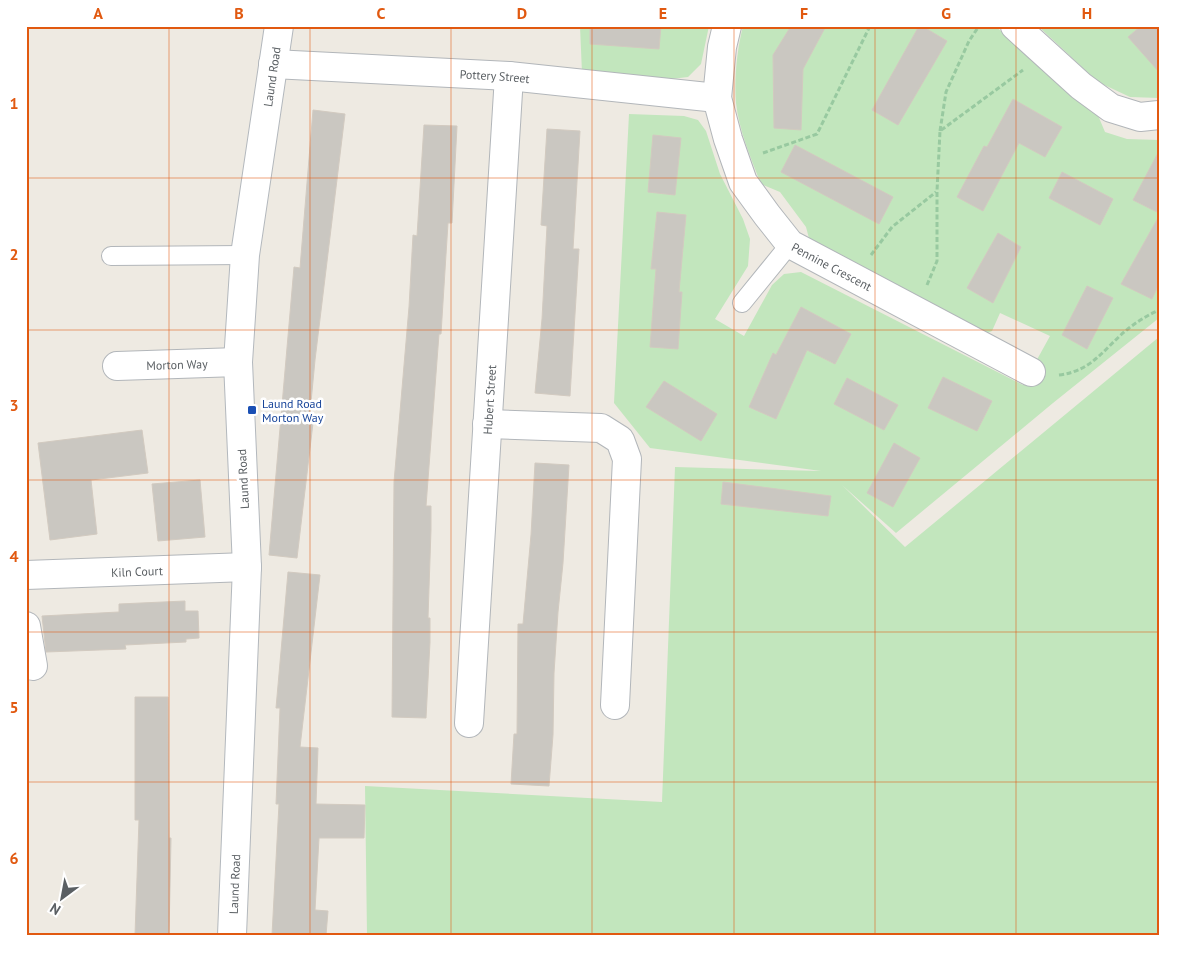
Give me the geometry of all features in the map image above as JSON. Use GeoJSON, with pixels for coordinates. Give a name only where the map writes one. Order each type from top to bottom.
{"type":"FeatureCollection","features":[{"type":"Feature","properties":{"kind":"street","name":"Laund Road"},"geometry":{"type":"LineString","coordinates":[[232,935],[247,568],[238,362],[245,255],[279,26]]}},
{"type":"Feature","properties":{"kind":"street","name":"Pennine Crescent"},"geometry":{"type":"LineString","coordinates":[[727,26],[722,47],[717,98],[743,182],[790,244],[1030,372]]}},
{"type":"Feature","properties":{"kind":"street"},"geometry":{"type":"LineString","coordinates":[[1015,26],[1081,86],[1110,108],[1140,117],[1159,115]]}},
{"type":"Feature","properties":{"kind":"street","name":"Pottery Street"},"geometry":{"type":"LineString","coordinates":[[272,64],[509,76],[717,98]]}},
{"type":"Feature","properties":{"kind":"street","name":"Hubert Street"},"geometry":{"type":"LineString","coordinates":[[469,723],[509,76]]}},
{"type":"Feature","properties":{"kind":"street","name":"Morton Way"},"geometry":{"type":"LineString","coordinates":[[117,366],[238,362]]}},
{"type":"Feature","properties":{"kind":"street"},"geometry":{"type":"LineString","coordinates":[[487,424],[600,428],[620,440],[627,459],[616,705]]}},
{"type":"Feature","properties":{"kind":"street","name":"Kiln Court"},"geometry":{"type":"LineString","coordinates":[[26,575],[247,568]]}},
{"type":"Feature","properties":{"kind":"street"},"geometry":{"type":"LineString","coordinates":[[26,626],[33,666]]}},
{"type":"Feature","properties":{"kind":"lane"},"geometry":{"type":"LineString","coordinates":[[742,303],[790,244]]}},
{"type":"Feature","properties":{"kind":"lane"},"geometry":{"type":"LineString","coordinates":[[111,256],[245,255]]}},
{"type":"Feature","properties":{"kind":"path"},"geometry":{"type":"LineString","coordinates":[[736,162],[817,134],[870,26]]}},
{"type":"Feature","properties":{"kind":"path"},"geometry":{"type":"LineString","coordinates":[[916,311],[937,261],[937,191],[940,131],[946,92],[969,41],[979,26]]}},
{"type":"Feature","properties":{"kind":"path"},"geometry":{"type":"LineString","coordinates":[[940,131],[1046,53]]}},
{"type":"Feature","properties":{"kind":"path"},"geometry":{"type":"LineString","coordinates":[[858,280],[873,252],[892,227],[937,191]]}},
{"type":"Feature","properties":{"kind":"path"},"geometry":{"type":"LineString","coordinates":[[1030,372],[1050,376],[1070,374],[1088,366],[1128,328],[1159,310]]}},
{"type":"Feature","properties":{"kind":"green space"},"geometry":{"type":"Polygon","coordinates":[[[580,26],[709,26],[701,64],[688,77],[671,79],[582,73],[580,26]]]}},
{"type":"Feature","properties":{"kind":"green space"},"geometry":{"type":"Polygon","coordinates":[[[743,26],[995,26],[1097,113],[1105,132],[1127,139],[1159,140],[1159,318],[896,533],[842,485],[905,547],[1159,337],[1159,935],[367,935],[365,786],[662,802],[675,467],[821,471],[650,448],[614,403],[629,114],[684,116],[698,120],[706,131],[720,174],[743,219],[750,239],[748,266],[715,319],[744,336],[772,285],[784,274],[801,272],[1023,385],[1050,336],[1000,313],[992,331],[981,336],[810,242],[806,227],[780,192],[761,184],[749,155],[736,103],[735,84],[743,26]]]}},
{"type":"Feature","properties":{"kind":"green space"},"geometry":{"type":"Polygon","coordinates":[[[1038,26],[1159,26],[1159,98],[1130,97],[1098,82],[1038,26]]]}},
{"type":"Feature","properties":{"kind":"building"},"geometry":{"type":"Polygon","coordinates":[[[590,26],[661,26],[659,49],[590,44],[590,26]]]}},
{"type":"Feature","properties":{"kind":"building"},"geometry":{"type":"Polygon","coordinates":[[[791,26],[826,26],[803,69],[801,130],[774,128],[773,55],[791,26]]]}},
{"type":"Feature","properties":{"kind":"building"},"geometry":{"type":"Polygon","coordinates":[[[919,26],[947,41],[898,125],[872,110],[919,26]]]}},
{"type":"Feature","properties":{"kind":"building"},"geometry":{"type":"Polygon","coordinates":[[[1141,26],[1159,26],[1159,72],[1128,37],[1141,26]]]}},
{"type":"Feature","properties":{"kind":"building"},"geometry":{"type":"Polygon","coordinates":[[[1013,99],[1062,127],[1045,157],[1019,143],[983,211],[957,197],[984,146],[987,147],[1013,99]]]}},
{"type":"Feature","properties":{"kind":"building"},"geometry":{"type":"Polygon","coordinates":[[[313,110],[345,114],[315,360],[309,423],[313,423],[297,558],[269,555],[294,267],[300,268],[313,110]]]}},
{"type":"Feature","properties":{"kind":"building"},"geometry":{"type":"Polygon","coordinates":[[[424,125],[457,126],[452,223],[448,223],[441,334],[439,334],[426,506],[431,506],[431,529],[428,618],[430,618],[430,642],[426,718],[392,717],[394,482],[409,307],[413,235],[417,236],[424,125]]]}},
{"type":"Feature","properties":{"kind":"building"},"geometry":{"type":"Polygon","coordinates":[[[547,129],[580,131],[573,249],[579,249],[570,396],[535,393],[542,319],[547,226],[541,225],[547,129]]]}},
{"type":"Feature","properties":{"kind":"building"},"geometry":{"type":"Polygon","coordinates":[[[653,135],[681,138],[675,195],[648,192],[653,135]]]}},
{"type":"Feature","properties":{"kind":"building"},"geometry":{"type":"Polygon","coordinates":[[[795,145],[893,197],[879,224],[781,172],[795,145]]]}},
{"type":"Feature","properties":{"kind":"building"},"geometry":{"type":"Polygon","coordinates":[[[1159,151],[1159,213],[1133,200],[1159,151]]]}},
{"type":"Feature","properties":{"kind":"building"},"geometry":{"type":"Polygon","coordinates":[[[1062,172],[1113,199],[1100,225],[1049,198],[1062,172]]]}},
{"type":"Feature","properties":{"kind":"building"},"geometry":{"type":"Polygon","coordinates":[[[657,212],[686,215],[679,292],[682,292],[678,349],[650,347],[656,269],[651,269],[657,212]]]}},
{"type":"Feature","properties":{"kind":"building"},"geometry":{"type":"Polygon","coordinates":[[[1159,216],[1159,284],[1152,299],[1121,284],[1159,216]]]}},
{"type":"Feature","properties":{"kind":"building"},"geometry":{"type":"Polygon","coordinates":[[[998,233],[1021,247],[993,303],[967,288],[998,233]]]}},
{"type":"Feature","properties":{"kind":"building"},"geometry":{"type":"Polygon","coordinates":[[[1087,286],[1113,298],[1087,349],[1062,335],[1087,286]]]}},
{"type":"Feature","properties":{"kind":"building"},"geometry":{"type":"Polygon","coordinates":[[[801,307],[851,334],[835,364],[807,350],[776,419],[749,407],[773,353],[776,355],[801,307]]]}},
{"type":"Feature","properties":{"kind":"building"},"geometry":{"type":"Polygon","coordinates":[[[943,377],[992,401],[977,431],[928,408],[943,377]]]}},
{"type":"Feature","properties":{"kind":"building"},"geometry":{"type":"Polygon","coordinates":[[[847,378],[898,405],[884,430],[834,404],[847,378]]]}},
{"type":"Feature","properties":{"kind":"building"},"geometry":{"type":"Polygon","coordinates":[[[664,381],[717,414],[701,441],[646,407],[664,381]]]}},
{"type":"Feature","properties":{"kind":"building"},"geometry":{"type":"Polygon","coordinates":[[[142,430],[148,473],[91,480],[97,534],[50,540],[38,443],[142,430]]]}},
{"type":"Feature","properties":{"kind":"building"},"geometry":{"type":"Polygon","coordinates":[[[894,443],[920,458],[893,507],[867,493],[894,443]]]}},
{"type":"Feature","properties":{"kind":"building"},"geometry":{"type":"Polygon","coordinates":[[[535,463],[569,465],[554,673],[553,735],[549,786],[511,784],[514,734],[517,734],[518,624],[523,624],[535,463]]]}},
{"type":"Feature","properties":{"kind":"building"},"geometry":{"type":"Polygon","coordinates":[[[200,480],[205,537],[158,541],[152,484],[200,480]]]}},
{"type":"Feature","properties":{"kind":"building"},"geometry":{"type":"Polygon","coordinates":[[[723,482],[831,496],[828,516],[721,504],[723,482]]]}},
{"type":"Feature","properties":{"kind":"building"},"geometry":{"type":"Polygon","coordinates":[[[288,572],[320,575],[300,747],[318,748],[316,804],[365,805],[364,838],[319,838],[315,910],[328,911],[326,935],[272,935],[279,804],[276,804],[280,708],[276,708],[288,572]]]}},
{"type":"Feature","properties":{"kind":"building"},"geometry":{"type":"Polygon","coordinates":[[[185,601],[185,611],[198,611],[199,638],[186,639],[186,642],[125,645],[126,649],[46,652],[42,616],[119,612],[119,604],[185,601]]]}},
{"type":"Feature","properties":{"kind":"building"},"geometry":{"type":"Polygon","coordinates":[[[135,697],[168,697],[169,838],[171,838],[169,935],[135,935],[139,820],[135,820],[135,697]]]}},
{"type":"Feature","properties":{"kind":"place","name":"Laund Road Morton Way"},"geometry":{"type":"Point","coordinates":[252,410]}}]}
